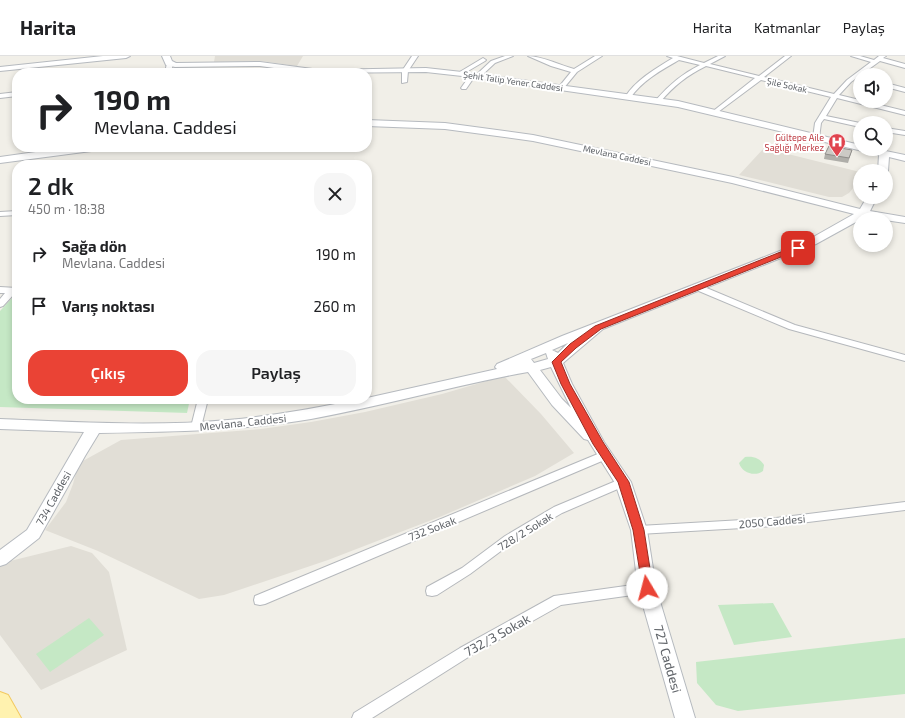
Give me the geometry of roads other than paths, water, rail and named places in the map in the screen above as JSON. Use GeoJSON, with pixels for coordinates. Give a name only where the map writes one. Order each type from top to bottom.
{"type":"FeatureCollection","features":[{"type":"Feature","properties":{"kind":"main road"},"geometry":{"type":"LineString","coordinates":[[0,702],[9,718]]}},
{"type":"Feature","properties":{"kind":"street"},"geometry":{"type":"LineString","coordinates":[[0,67],[103,56]]}},
{"type":"Feature","properties":{"kind":"street"},"geometry":{"type":"LineString","coordinates":[[0,67],[126,56]]}},
{"type":"Feature","properties":{"kind":"street"},"geometry":{"type":"LineString","coordinates":[[404,82],[405,71],[415,56]]}},
{"type":"Feature","properties":{"kind":"street"},"geometry":{"type":"LineString","coordinates":[[464,88],[475,75],[494,62],[510,56]]}},
{"type":"Feature","properties":{"kind":"street"},"geometry":{"type":"LineString","coordinates":[[531,56],[553,65],[575,71]]}},
{"type":"Feature","properties":{"kind":"street"},"geometry":{"type":"LineString","coordinates":[[561,88],[575,71],[599,56]]}},
{"type":"Feature","properties":{"kind":"street","name":"Şile Sokak"},"geometry":{"type":"LineString","coordinates":[[670,56],[704,66],[905,113]]}},
{"type":"Feature","properties":{"kind":"street"},"geometry":{"type":"LineString","coordinates":[[658,101],[679,80],[694,70],[722,56]]}},
{"type":"Feature","properties":{"kind":"street"},"geometry":{"type":"LineString","coordinates":[[714,113],[788,56]]}},
{"type":"Feature","properties":{"kind":"street"},"geometry":{"type":"LineString","coordinates":[[854,56],[879,59],[905,66]]}},
{"type":"Feature","properties":{"kind":"street"},"geometry":{"type":"LineString","coordinates":[[628,97],[633,88],[652,73],[678,58]]}},
{"type":"Feature","properties":{"kind":"street"},"geometry":{"type":"LineString","coordinates":[[460,73],[480,59],[494,62]]}},
{"type":"Feature","properties":{"kind":"street"},"geometry":{"type":"LineString","coordinates":[[868,68],[879,59]]}},
{"type":"Feature","properties":{"kind":"street","name":"Şehit Talip Yener Caddesi"},"geometry":{"type":"LineString","coordinates":[[168,60],[260,64],[287,68]]}},
{"type":"Feature","properties":{"kind":"street","name":"Şehit Talip Yener Caddesi"},"geometry":{"type":"LineString","coordinates":[[372,72],[460,73],[658,101],[853,147]]}},
{"type":"Feature","properties":{"kind":"street"},"geometry":{"type":"LineString","coordinates":[[816,138],[818,123],[835,96],[853,79]]}},
{"type":"Feature","properties":{"kind":"street"},"geometry":{"type":"LineString","coordinates":[[893,87],[905,90]]}},
{"type":"Feature","properties":{"kind":"street"},"geometry":{"type":"LineString","coordinates":[[0,96],[12,95]]}},
{"type":"Feature","properties":{"kind":"street"},"geometry":{"type":"LineString","coordinates":[[822,118],[853,124]]}},
{"type":"Feature","properties":{"kind":"street","name":"Mevlana Caddesi"},"geometry":{"type":"LineString","coordinates":[[372,123],[445,126],[533,138],[740,182],[859,212]]}},
{"type":"Feature","properties":{"kind":"street"},"geometry":{"type":"LineString","coordinates":[[893,131],[905,133]]}},
{"type":"Feature","properties":{"kind":"street"},"geometry":{"type":"LineString","coordinates":[[0,160],[53,152]]}},
{"type":"Feature","properties":{"kind":"street","name":"Şehit Talip Yener Caddesi"},"geometry":{"type":"LineString","coordinates":[[893,156],[905,158]]}},
{"type":"Feature","properties":{"kind":"street"},"geometry":{"type":"LineString","coordinates":[[0,214],[12,213]]}},
{"type":"Feature","properties":{"kind":"street","name":"Mevlana Caddesi"},"geometry":{"type":"LineString","coordinates":[[893,218],[905,220]]}},
{"type":"Feature","properties":{"kind":"street","name":"Mevlana. Caddesi"},"geometry":{"type":"LineString","coordinates":[[527,363],[548,347],[812,242],[853,219]]}},
{"type":"Feature","properties":{"kind":"street"},"geometry":{"type":"LineString","coordinates":[[697,287],[792,327],[905,358]]}},
{"type":"Feature","properties":{"kind":"street"},"geometry":{"type":"LineString","coordinates":[[0,290],[12,290]]}},
{"type":"Feature","properties":{"kind":"street"},"geometry":{"type":"LineString","coordinates":[[0,304],[12,293]]}},
{"type":"Feature","properties":{"kind":"street","name":"Mevlana. Caddesi"},"geometry":{"type":"LineString","coordinates":[[372,401],[429,389],[527,363],[556,362],[573,346],[598,327]]}},
{"type":"Feature","properties":{"kind":"street","name":"727 Caddesi"},"geometry":{"type":"LineString","coordinates":[[548,347],[565,384],[602,449],[623,482],[639,530],[647,588],[685,718]]}},
{"type":"Feature","properties":{"kind":"street","name":"727 Caddesi"},"geometry":{"type":"LineString","coordinates":[[527,363],[557,402],[602,449]]}},
{"type":"Feature","properties":{"kind":"street"},"geometry":{"type":"LineString","coordinates":[[196,427],[202,404]]}},
{"type":"Feature","properties":{"kind":"street","name":"Mevlana. Caddesi"},"geometry":{"type":"LineString","coordinates":[[0,424],[95,428],[196,427],[311,414],[358,404]]}},
{"type":"Feature","properties":{"kind":"street","name":"734 Caddesi"},"geometry":{"type":"LineString","coordinates":[[0,559],[33,534],[78,454],[95,428]]}},
{"type":"Feature","properties":{"kind":"street","name":"732 Sokak"},"geometry":{"type":"LineString","coordinates":[[260,600],[467,514],[602,449]]}},
{"type":"Feature","properties":{"kind":"street","name":"728/2 Sokak"},"geometry":{"type":"LineString","coordinates":[[432,591],[466,571],[509,539],[552,514],[623,482]]}},
{"type":"Feature","properties":{"kind":"street","name":"2050 Caddesi"},"geometry":{"type":"LineString","coordinates":[[639,530],[776,522],[905,506]]}},
{"type":"Feature","properties":{"kind":"street","name":"732/3 Sokak"},"geometry":{"type":"LineString","coordinates":[[359,718],[465,652],[559,600],[647,588]]}},
{"type":"Feature","properties":{"kind":"place","name":"Gültepe Aile Sağlığı Merkez"},"geometry":{"type":"Point","coordinates":[837,157]}}]}
